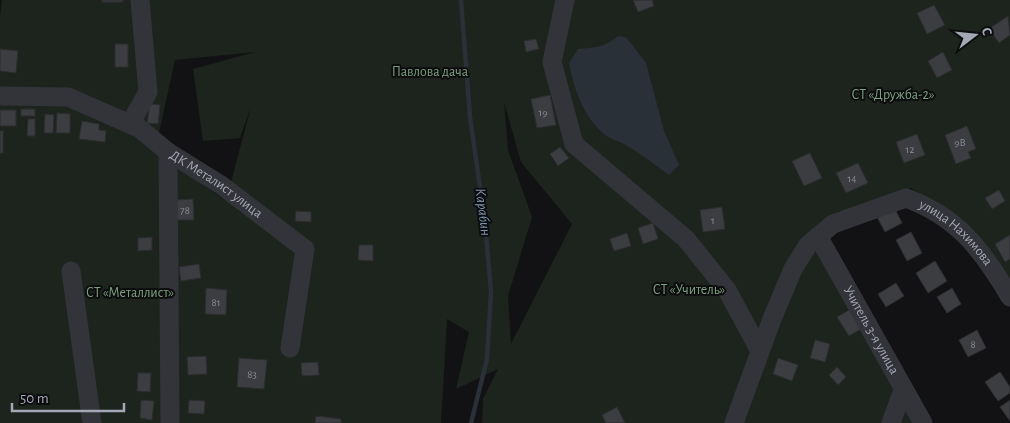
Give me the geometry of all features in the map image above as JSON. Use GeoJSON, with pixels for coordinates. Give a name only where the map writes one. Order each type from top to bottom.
{"type":"FeatureCollection","features":[{"type":"Feature","properties":{"kind":"street"},"geometry":{"type":"LineString","coordinates":[[130,124],[148,92],[140,0]]}},
{"type":"Feature","properties":{"kind":"street"},"geometry":{"type":"LineString","coordinates":[[566,0],[552,62],[574,144],[686,238],[727,290],[760,351]]}},
{"type":"Feature","properties":{"kind":"street"},"geometry":{"type":"LineString","coordinates":[[0,96],[68,97],[139,128],[168,152]]}},
{"type":"Feature","properties":{"kind":"street","name":"ДК Металист улица"},"geometry":{"type":"LineString","coordinates":[[168,152],[222,185],[305,249],[290,348]]}},
{"type":"Feature","properties":{"kind":"street","name":"ДК Металист улица"},"geometry":{"type":"LineString","coordinates":[[168,152],[170,423]]}},
{"type":"Feature","properties":{"kind":"street","name":"улица Нахимова"},"geometry":{"type":"LineString","coordinates":[[818,236],[833,224],[884,204],[906,198],[930,207],[978,246],[1010,296]]}},
{"type":"Feature","properties":{"kind":"street"},"geometry":{"type":"LineString","coordinates":[[734,423],[793,268],[808,245],[818,236]]}},
{"type":"Feature","properties":{"kind":"street","name":"Учитель 3-я улица"},"geometry":{"type":"LineString","coordinates":[[818,236],[923,423]]}},
{"type":"Feature","properties":{"kind":"street"},"geometry":{"type":"LineString","coordinates":[[71,271],[92,423]]}},
{"type":"Feature","properties":{"kind":"street"},"geometry":{"type":"LineString","coordinates":[[891,423],[903,390]]}},
{"type":"Feature","properties":{"kind":"green space"},"geometry":{"type":"Polygon","coordinates":[[[2,0],[1010,0],[1010,291],[954,215],[911,188],[839,214],[814,247],[916,423],[482,423],[483,399],[498,369],[456,389],[469,332],[447,319],[441,423],[0,423],[0,18],[2,0]],[[255,52],[175,60],[155,151],[226,201],[251,107],[240,138],[203,141],[193,69],[255,52]],[[504,102],[508,150],[532,217],[508,296],[511,344],[572,224],[521,162],[504,102]]]}},
{"type":"Feature","properties":{"kind":"shaded area"},"geometry":{"type":"Polygon","coordinates":[[[618,36],[626,37],[646,63],[664,131],[679,165],[669,175],[636,151],[604,134],[590,119],[580,102],[569,63],[578,49],[600,46],[609,43],[618,36]]]}},
{"type":"Feature","properties":{"kind":"building"},"geometry":{"type":"Polygon","coordinates":[[[102,0],[123,0],[123,2],[102,2],[102,0]]]}},
{"type":"Feature","properties":{"kind":"building"},"geometry":{"type":"Polygon","coordinates":[[[633,0],[652,0],[654,6],[638,12],[633,0]]]}},
{"type":"Feature","properties":{"kind":"building"},"geometry":{"type":"Polygon","coordinates":[[[934,5],[945,25],[927,34],[917,13],[934,5]]]}},
{"type":"Feature","properties":{"kind":"building"},"geometry":{"type":"Polygon","coordinates":[[[1008,16],[1010,35],[999,43],[989,29],[1008,16]]]}},
{"type":"Feature","properties":{"kind":"building"},"geometry":{"type":"Polygon","coordinates":[[[536,39],[539,49],[526,52],[524,41],[536,39]]]}},
{"type":"Feature","properties":{"kind":"building"},"geometry":{"type":"Polygon","coordinates":[[[115,44],[128,44],[128,67],[115,67],[115,44]]]}},
{"type":"Feature","properties":{"kind":"building"},"geometry":{"type":"Polygon","coordinates":[[[0,49],[18,51],[16,73],[0,71],[0,49]]]}},
{"type":"Feature","properties":{"kind":"building"},"geometry":{"type":"Polygon","coordinates":[[[943,52],[952,70],[937,78],[928,61],[943,52]]]}},
{"type":"Feature","properties":{"kind":"building"},"geometry":{"type":"Polygon","coordinates":[[[550,95],[556,125],[537,128],[531,99],[550,95]]]}},
{"type":"Feature","properties":{"kind":"building"},"geometry":{"type":"Polygon","coordinates":[[[150,104],[160,105],[158,124],[147,123],[150,104]]]}},
{"type":"Feature","properties":{"kind":"building"},"geometry":{"type":"Polygon","coordinates":[[[21,109],[35,109],[35,116],[21,116],[21,109]]]}},
{"type":"Feature","properties":{"kind":"building"},"geometry":{"type":"Polygon","coordinates":[[[0,110],[16,110],[16,126],[0,126],[0,110]]]}},
{"type":"Feature","properties":{"kind":"building"},"geometry":{"type":"Polygon","coordinates":[[[57,113],[70,114],[70,133],[56,133],[57,113]]]}},
{"type":"Feature","properties":{"kind":"building"},"geometry":{"type":"Polygon","coordinates":[[[45,114],[54,115],[53,133],[44,133],[45,114]]]}},
{"type":"Feature","properties":{"kind":"building"},"geometry":{"type":"Polygon","coordinates":[[[28,119],[35,119],[35,136],[27,136],[28,119]]]}},
{"type":"Feature","properties":{"kind":"building"},"geometry":{"type":"Polygon","coordinates":[[[82,121],[99,124],[99,130],[106,131],[105,142],[79,139],[82,121]]]}},
{"type":"Feature","properties":{"kind":"building"},"geometry":{"type":"Polygon","coordinates":[[[967,126],[976,149],[968,152],[971,158],[956,164],[945,135],[967,126]]]}},
{"type":"Feature","properties":{"kind":"building"},"geometry":{"type":"Polygon","coordinates":[[[0,131],[3,131],[3,153],[0,153],[0,131]]]}},
{"type":"Feature","properties":{"kind":"building"},"geometry":{"type":"Polygon","coordinates":[[[917,134],[925,155],[904,163],[896,142],[917,134]]]}},
{"type":"Feature","properties":{"kind":"building"},"geometry":{"type":"Polygon","coordinates":[[[560,147],[569,158],[558,166],[550,154],[560,147]]]}},
{"type":"Feature","properties":{"kind":"building"},"geometry":{"type":"Polygon","coordinates":[[[810,153],[822,178],[804,186],[792,161],[810,153]]]}},
{"type":"Feature","properties":{"kind":"building"},"geometry":{"type":"Polygon","coordinates":[[[858,163],[868,183],[846,193],[836,173],[858,163]]]}},
{"type":"Feature","properties":{"kind":"building"},"geometry":{"type":"Polygon","coordinates":[[[999,190],[1005,201],[992,209],[985,198],[999,190]]]}},
{"type":"Feature","properties":{"kind":"building"},"geometry":{"type":"Polygon","coordinates":[[[193,199],[194,220],[177,220],[176,200],[193,199]]]}},
{"type":"Feature","properties":{"kind":"building"},"geometry":{"type":"Polygon","coordinates":[[[722,207],[725,229],[703,232],[700,210],[722,207]]]}},
{"type":"Feature","properties":{"kind":"building"},"geometry":{"type":"Polygon","coordinates":[[[894,207],[902,223],[885,232],[877,217],[894,207]]]}},
{"type":"Feature","properties":{"kind":"building"},"geometry":{"type":"Polygon","coordinates":[[[296,211],[311,212],[311,222],[295,221],[296,211]]]}},
{"type":"Feature","properties":{"kind":"building"},"geometry":{"type":"Polygon","coordinates":[[[653,223],[658,239],[643,244],[638,228],[653,223]]]}},
{"type":"Feature","properties":{"kind":"building"},"geometry":{"type":"Polygon","coordinates":[[[911,232],[922,253],[907,261],[896,240],[911,232]]]}},
{"type":"Feature","properties":{"kind":"building"},"geometry":{"type":"Polygon","coordinates":[[[627,233],[631,246],[614,251],[610,239],[627,233]]]}},
{"type":"Feature","properties":{"kind":"building"},"geometry":{"type":"Polygon","coordinates":[[[1010,235],[1010,259],[1005,262],[995,244],[1010,235]]]}},
{"type":"Feature","properties":{"kind":"building"},"geometry":{"type":"Polygon","coordinates":[[[152,237],[152,250],[138,251],[138,238],[152,237]]]}},
{"type":"Feature","properties":{"kind":"building"},"geometry":{"type":"Polygon","coordinates":[[[359,245],[373,245],[373,261],[358,260],[359,245]]]}},
{"type":"Feature","properties":{"kind":"building"},"geometry":{"type":"Polygon","coordinates":[[[935,261],[947,281],[928,293],[916,273],[935,261]]]}},
{"type":"Feature","properties":{"kind":"building"},"geometry":{"type":"Polygon","coordinates":[[[199,264],[201,278],[181,281],[179,267],[199,264]]]}},
{"type":"Feature","properties":{"kind":"building"},"geometry":{"type":"Polygon","coordinates":[[[896,283],[904,296],[886,307],[878,294],[896,283]]]}},
{"type":"Feature","properties":{"kind":"building"},"geometry":{"type":"Polygon","coordinates":[[[206,288],[227,290],[226,315],[205,314],[206,288]]]}},
{"type":"Feature","properties":{"kind":"building"},"geometry":{"type":"Polygon","coordinates":[[[952,288],[961,304],[947,313],[937,297],[952,288]]]}},
{"type":"Feature","properties":{"kind":"building"},"geometry":{"type":"Polygon","coordinates":[[[849,310],[861,329],[849,336],[837,317],[849,310]]]}},
{"type":"Feature","properties":{"kind":"building"},"geometry":{"type":"Polygon","coordinates":[[[977,330],[986,348],[968,357],[959,340],[977,330]]]}},
{"type":"Feature","properties":{"kind":"building"},"geometry":{"type":"Polygon","coordinates":[[[815,340],[830,344],[825,362],[810,358],[815,340]]]}},
{"type":"Feature","properties":{"kind":"building"},"geometry":{"type":"Polygon","coordinates":[[[206,356],[207,374],[188,375],[187,357],[206,356]]]}},
{"type":"Feature","properties":{"kind":"building"},"geometry":{"type":"Polygon","coordinates":[[[239,358],[267,360],[264,389],[237,387],[239,358]]]}},
{"type":"Feature","properties":{"kind":"building"},"geometry":{"type":"Polygon","coordinates":[[[778,358],[798,365],[792,381],[773,374],[778,358]]]}},
{"type":"Feature","properties":{"kind":"building"},"geometry":{"type":"Polygon","coordinates":[[[318,362],[319,375],[302,376],[301,363],[318,362]]]}},
{"type":"Feature","properties":{"kind":"building"},"geometry":{"type":"Polygon","coordinates":[[[837,367],[846,377],[838,385],[829,375],[837,367]]]}},
{"type":"Feature","properties":{"kind":"building"},"geometry":{"type":"Polygon","coordinates":[[[1000,372],[1010,387],[1010,393],[998,401],[985,382],[1000,372]]]}},
{"type":"Feature","properties":{"kind":"building"},"geometry":{"type":"Polygon","coordinates":[[[138,373],[151,373],[150,392],[137,391],[138,373]]]}},
{"type":"Feature","properties":{"kind":"building"},"geometry":{"type":"Polygon","coordinates":[[[141,400],[154,401],[152,420],[140,418],[141,400]]]}},
{"type":"Feature","properties":{"kind":"building"},"geometry":{"type":"Polygon","coordinates":[[[189,400],[205,401],[204,414],[188,413],[189,400]]]}},
{"type":"Feature","properties":{"kind":"building"},"geometry":{"type":"Polygon","coordinates":[[[1010,400],[1010,421],[1000,407],[1010,400]]]}},
{"type":"Feature","properties":{"kind":"building"},"geometry":{"type":"Polygon","coordinates":[[[617,407],[625,423],[606,423],[602,415],[617,407]]]}},
{"type":"Feature","properties":{"kind":"building"},"geometry":{"type":"Polygon","coordinates":[[[316,416],[341,419],[341,423],[315,423],[316,416]]]}},
{"type":"Feature","properties":{"kind":"waterway","name":"Карабин"},"geometry":{"type":"LineString","coordinates":[[461,0],[470,117],[485,222],[491,292],[487,359],[471,423]]}},
{"type":"Feature","properties":{"kind":"park label","name":"Павлова дача"},"geometry":{"type":"Point","coordinates":[430,72]}},
{"type":"Feature","properties":{"kind":"park label","name":"СТ «Дружба-2»"},"geometry":{"type":"Point","coordinates":[893,95]}},
{"type":"Feature","properties":{"kind":"park label","name":"СТ «Учитель»"},"geometry":{"type":"Point","coordinates":[689,290]}},
{"type":"Feature","properties":{"kind":"park label","name":"СТ «Металлист»"},"geometry":{"type":"Point","coordinates":[130,293]}}]}
